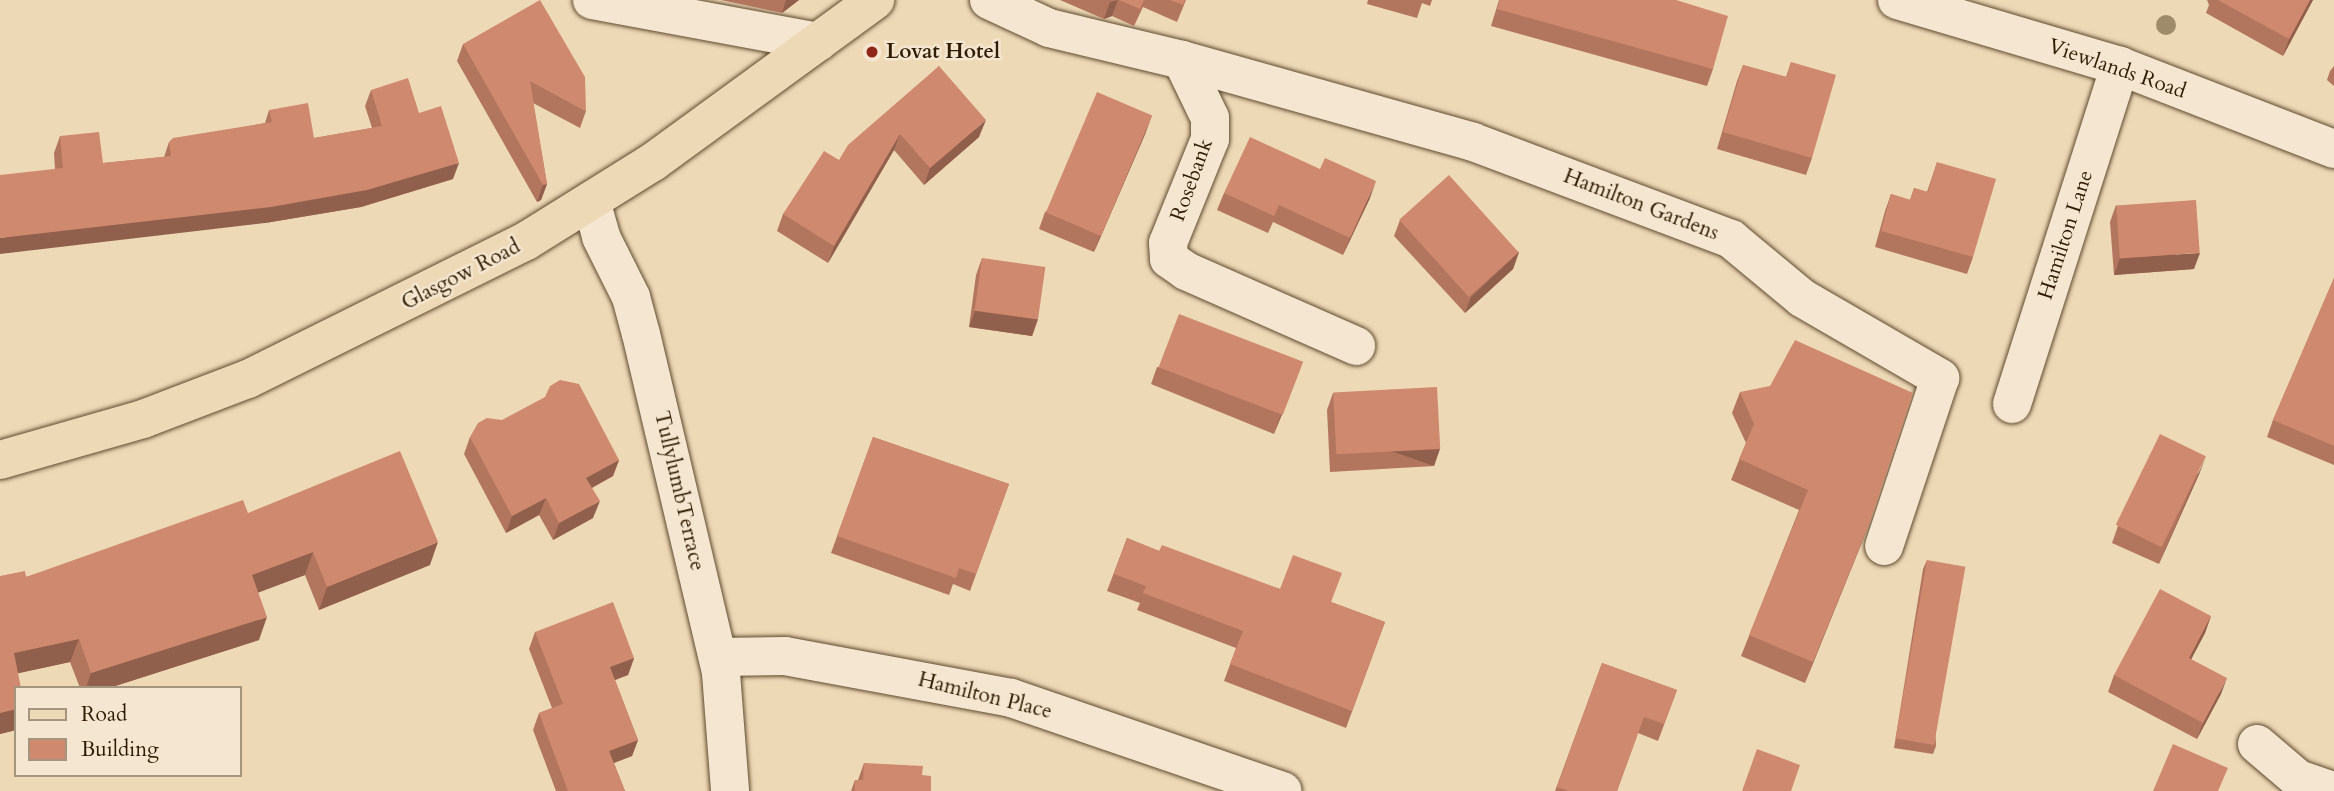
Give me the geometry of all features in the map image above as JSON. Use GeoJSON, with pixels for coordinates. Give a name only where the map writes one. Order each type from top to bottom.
{"type":"FeatureCollection","features":[{"type":"Feature","properties":{"kind":"main road","name":"Glasgow Road"},"geometry":{"type":"LineString","coordinates":[[0,460],[143,419],[248,379],[445,284],[592,201],[653,162],[875,0]]}},
{"type":"Feature","properties":{"kind":"street"},"geometry":{"type":"LineString","coordinates":[[592,0],[818,42]]}},
{"type":"Feature","properties":{"kind":"street"},"geometry":{"type":"LineString","coordinates":[[989,0],[1049,28],[1182,60]]}},
{"type":"Feature","properties":{"kind":"street","name":"Viewlands Road"},"geometry":{"type":"LineString","coordinates":[[1897,0],[2120,66],[2334,149]]}},
{"type":"Feature","properties":{"kind":"street","name":"Rosebank"},"geometry":{"type":"LineString","coordinates":[[1182,60],[1210,118],[1210,139],[1168,243],[1169,259],[1186,271],[1356,346]]}},
{"type":"Feature","properties":{"kind":"street","name":"Hamilton Gardens"},"geometry":{"type":"LineString","coordinates":[[1182,60],[1473,142],[1731,239],[1802,298],[1940,378],[1884,546]]}},
{"type":"Feature","properties":{"kind":"street","name":"Hamilton Lane"},"geometry":{"type":"LineString","coordinates":[[2012,404],[2120,66]]}},
{"type":"Feature","properties":{"kind":"street","name":"TullylumbTerrace"},"geometry":{"type":"LineString","coordinates":[[592,201],[601,237],[622,275],[638,321],[718,657],[731,757],[730,791]]}},
{"type":"Feature","properties":{"kind":"street","name":"Hamilton Place"},"geometry":{"type":"LineString","coordinates":[[718,657],[785,656],[1011,698],[1283,791]]}},
{"type":"Feature","properties":{"kind":"street"},"geometry":{"type":"LineString","coordinates":[[2257,744],[2308,787]]}},
{"type":"Feature","properties":{"kind":"building"},"geometry":{"type":"Polygon","coordinates":[[[540,0],[585,77],[586,111],[530,81],[547,184],[543,185],[463,44],[540,0]]]}},
{"type":"Feature","properties":{"kind":"building"},"geometry":{"type":"Polygon","coordinates":[[[1119,0],[1144,0],[1140,9],[1119,0]]]}},
{"type":"Feature","properties":{"kind":"building"},"geometry":{"type":"Polygon","coordinates":[[[1170,0],[1185,0],[1183,5],[1170,0]]]}},
{"type":"Feature","properties":{"kind":"building"},"geometry":{"type":"Polygon","coordinates":[[[1500,0],[1676,0],[1728,16],[1713,69],[1497,9],[1500,0]]]}},
{"type":"Feature","properties":{"kind":"building"},"geometry":{"type":"Polygon","coordinates":[[[2218,0],[2310,0],[2289,39],[2218,0]]]}},
{"type":"Feature","properties":{"kind":"building"},"geometry":{"type":"Polygon","coordinates":[[[1791,62],[1836,75],[1812,158],[1723,132],[1743,65],[1787,77],[1791,62]]]}},
{"type":"Feature","properties":{"kind":"building"},"geometry":{"type":"Polygon","coordinates":[[[939,66],[986,120],[930,168],[900,134],[834,246],[783,214],[824,151],[839,160],[848,145],[939,66]]]}},
{"type":"Feature","properties":{"kind":"building"},"geometry":{"type":"Polygon","coordinates":[[[408,78],[419,113],[441,106],[459,163],[367,190],[271,207],[0,238],[0,175],[63,168],[60,136],[99,132],[103,163],[171,156],[169,142],[173,138],[272,122],[269,110],[308,103],[314,138],[382,126],[371,90],[408,78]]]}},
{"type":"Feature","properties":{"kind":"building"},"geometry":{"type":"Polygon","coordinates":[[[1097,92],[1152,115],[1101,236],[1046,213],[1097,92]]]}},
{"type":"Feature","properties":{"kind":"building"},"geometry":{"type":"Polygon","coordinates":[[[1250,137],[1320,169],[1325,158],[1376,181],[1350,238],[1279,205],[1274,216],[1224,193],[1250,137]]]}},
{"type":"Feature","properties":{"kind":"building"},"geometry":{"type":"Polygon","coordinates":[[[1937,162],[1996,179],[1973,257],[1881,231],[1891,194],[1910,200],[1914,188],[1928,192],[1937,162]]]}},
{"type":"Feature","properties":{"kind":"building"},"geometry":{"type":"Polygon","coordinates":[[[1449,175],[1519,252],[1469,297],[1399,220],[1449,175]]]}},
{"type":"Feature","properties":{"kind":"building"},"geometry":{"type":"Polygon","coordinates":[[[2196,200],[2200,253],[2120,258],[2116,206],[2196,200]]]}},
{"type":"Feature","properties":{"kind":"building"},"geometry":{"type":"Polygon","coordinates":[[[982,258],[1045,267],[1038,319],[975,310],[982,258]]]}},
{"type":"Feature","properties":{"kind":"building"},"geometry":{"type":"Polygon","coordinates":[[[2334,278],[2334,446],[2273,420],[2334,278]]]}},
{"type":"Feature","properties":{"kind":"building"},"geometry":{"type":"Polygon","coordinates":[[[1179,314],[1303,362],[1283,415],[1159,367],[1179,314]]]}},
{"type":"Feature","properties":{"kind":"building"},"geometry":{"type":"Polygon","coordinates":[[[1795,340],[1913,393],[1871,519],[1813,662],[1749,635],[1808,490],[1739,459],[1754,424],[1740,392],[1770,386],[1795,340]]]}},
{"type":"Feature","properties":{"kind":"building"},"geometry":{"type":"Polygon","coordinates":[[[560,380],[579,384],[619,460],[586,478],[600,501],[559,523],[546,498],[512,516],[470,437],[478,423],[487,418],[502,420],[545,397],[550,386],[560,380]]]}},
{"type":"Feature","properties":{"kind":"building"},"geometry":{"type":"Polygon","coordinates":[[[1437,387],[1440,449],[1336,454],[1333,392],[1437,387]]]}},
{"type":"Feature","properties":{"kind":"building"},"geometry":{"type":"Polygon","coordinates":[[[2160,434],[2206,456],[2162,547],[2116,525],[2160,434]]]}},
{"type":"Feature","properties":{"kind":"building"},"geometry":{"type":"Polygon","coordinates":[[[873,437],[1009,484],[976,574],[959,568],[956,578],[837,536],[873,437]]]}},
{"type":"Feature","properties":{"kind":"building"},"geometry":{"type":"Polygon","coordinates":[[[400,451],[438,542],[327,587],[313,552],[252,575],[267,617],[91,673],[79,639],[14,653],[21,686],[14,686],[14,710],[0,713],[0,576],[25,571],[26,577],[243,500],[248,513],[400,451]]]}},
{"type":"Feature","properties":{"kind":"building"},"geometry":{"type":"Polygon","coordinates":[[[1127,538],[1159,551],[1162,545],[1280,589],[1293,555],[1342,573],[1331,602],[1385,622],[1352,711],[1230,664],[1243,631],[1143,593],[1146,586],[1114,574],[1127,538]]]}},
{"type":"Feature","properties":{"kind":"building"},"geometry":{"type":"Polygon","coordinates":[[[1927,560],[1965,567],[1934,745],[1896,738],[1927,560]]]}},
{"type":"Feature","properties":{"kind":"building"},"geometry":{"type":"Polygon","coordinates":[[[2160,589],[2211,616],[2189,658],[2227,678],[2203,723],[2114,675],[2160,589]]]}},
{"type":"Feature","properties":{"kind":"building"},"geometry":{"type":"Polygon","coordinates":[[[613,602],[634,658],[610,667],[638,740],[609,751],[625,791],[568,791],[539,713],[563,704],[535,632],[613,602]]]}},
{"type":"Feature","properties":{"kind":"building"},"geometry":{"type":"Polygon","coordinates":[[[1602,663],[1677,690],[1664,724],[1644,717],[1617,791],[1569,791],[1557,787],[1602,663]]]}},
{"type":"Feature","properties":{"kind":"building"},"geometry":{"type":"Polygon","coordinates":[[[2173,744],[2228,768],[2218,791],[2153,791],[2173,744]]]}},
{"type":"Feature","properties":{"kind":"building"},"geometry":{"type":"Polygon","coordinates":[[[1757,749],[1800,765],[1791,791],[1742,791],[1757,749]]]}},
{"type":"Feature","properties":{"kind":"building"},"geometry":{"type":"Polygon","coordinates":[[[864,763],[923,766],[922,775],[931,776],[931,791],[855,791],[855,780],[863,780],[864,763]]]}},
{"type":"Feature","properties":{"kind":"place","name":"Lovat Hotel"},"geometry":{"type":"Point","coordinates":[872,52]}}]}
